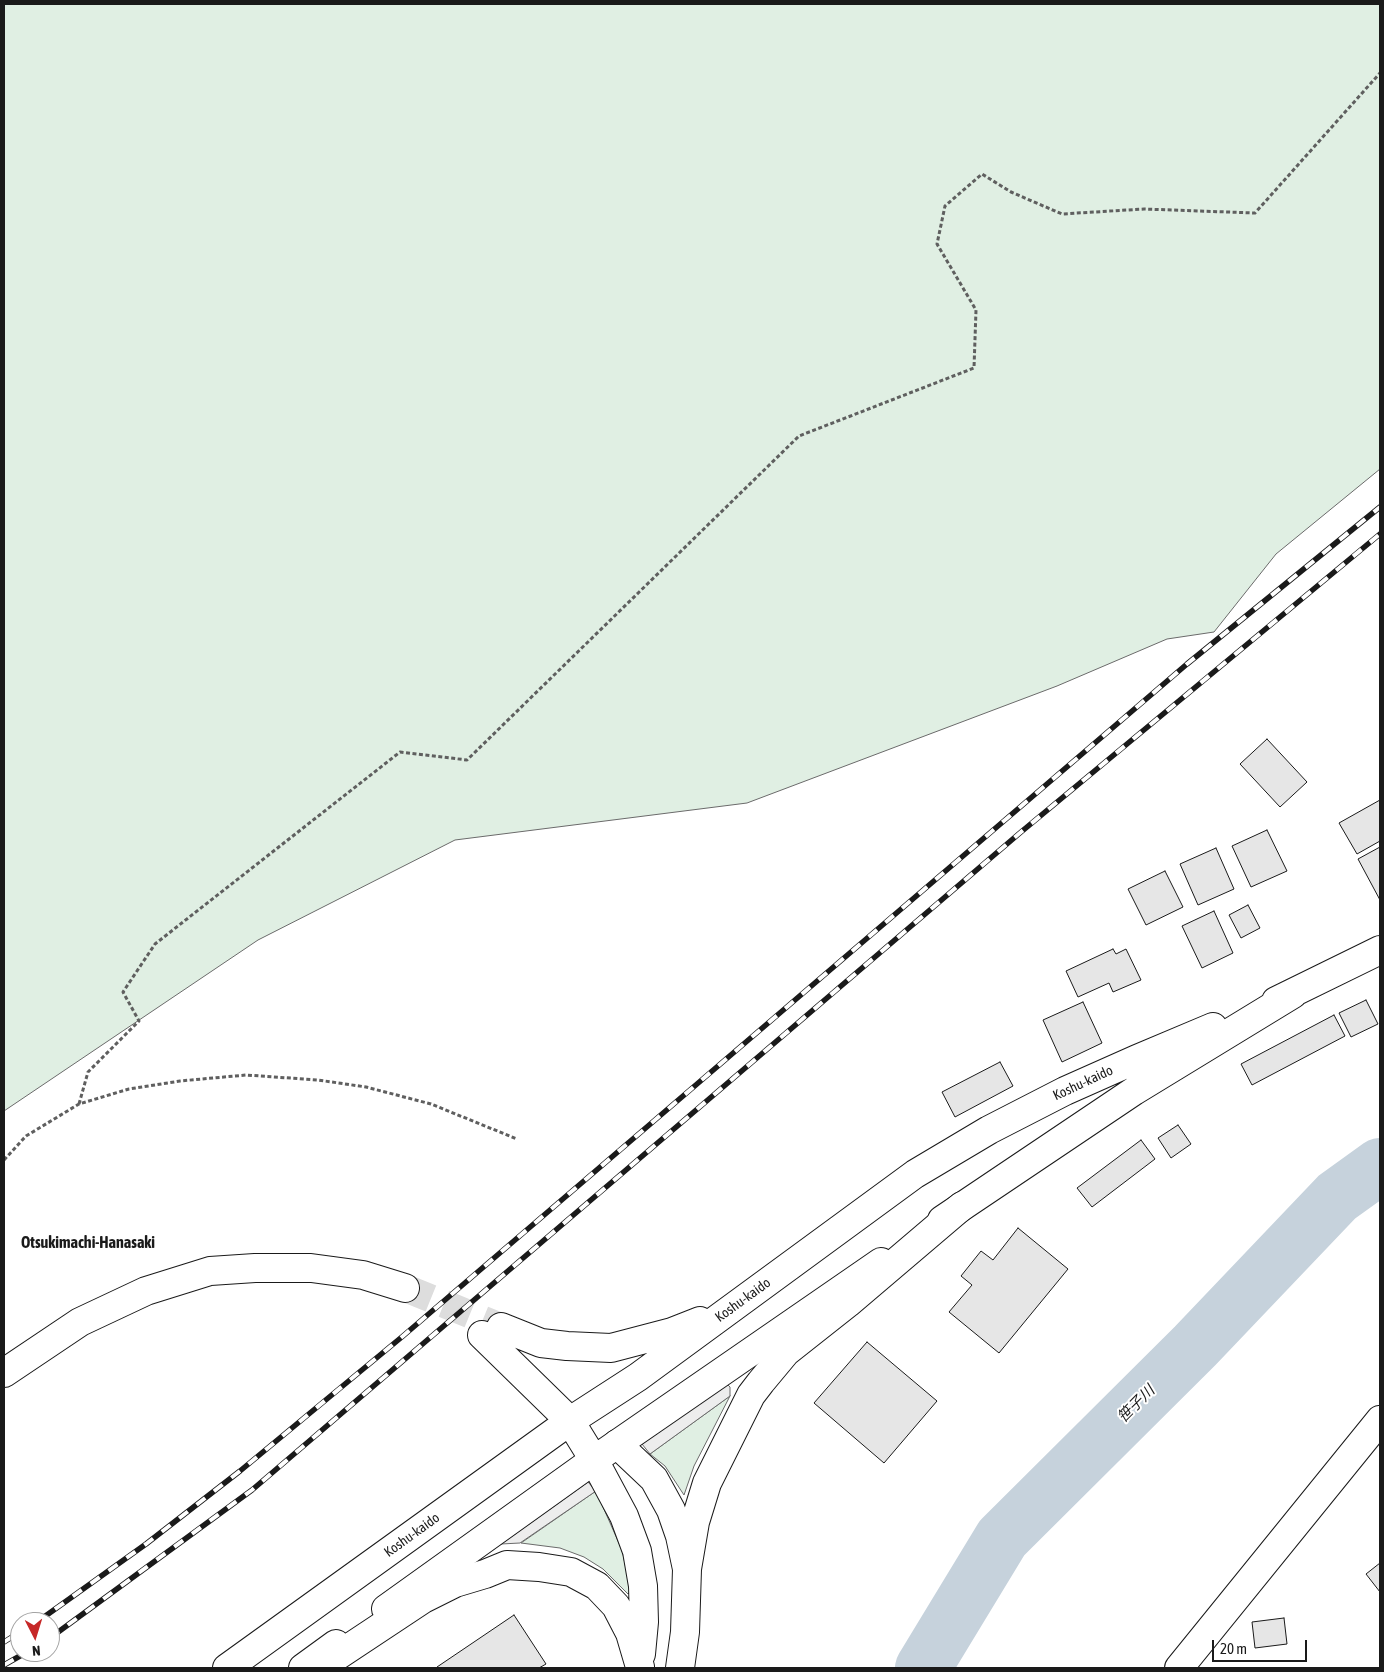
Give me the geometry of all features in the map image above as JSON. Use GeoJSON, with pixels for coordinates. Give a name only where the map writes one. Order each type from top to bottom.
{"type":"FeatureCollection","features":[{"type":"Feature","properties":{"kind":"main road","name":"Koshu-kaido"},"geometry":{"type":"LineString","coordinates":[[227,1668],[570,1421],[638,1377],[915,1174],[989,1130],[1065,1091],[1293,994],[1380,950]]}},
{"type":"Feature","properties":{"kind":"main road","name":"Koshu-kaido"},"geometry":{"type":"LineString","coordinates":[[303,1668],[594,1460],[962,1206],[1134,1091],[1293,994]]}},
{"type":"Feature","properties":{"kind":"main road"},"geometry":{"type":"LineString","coordinates":[[680,1668],[685,1632],[687,1569],[695,1522],[707,1483],[751,1395],[786,1352],[848,1303],[962,1206]]}},
{"type":"Feature","properties":{"kind":"main road"},"geometry":{"type":"LineString","coordinates":[[4,1373],[80,1322],[146,1291],[210,1271],[255,1268],[311,1268],[363,1275],[405,1288]]}},
{"type":"Feature","properties":{"kind":"main road"},"geometry":{"type":"LineString","coordinates":[[640,1668],[644,1613],[643,1586],[636,1551],[624,1516],[594,1460],[570,1421],[491,1331],[541,1343],[611,1348],[672,1332],[730,1309]]}},
{"type":"Feature","properties":{"kind":"main road"},"geometry":{"type":"LineString","coordinates":[[1179,1668],[1380,1420]]}},
{"type":"Feature","properties":{"kind":"main road"},"geometry":{"type":"LineString","coordinates":[[570,1421],[617,1444],[654,1479],[671,1510],[687,1569]]}},
{"type":"Feature","properties":{"kind":"main road"},"geometry":{"type":"LineString","coordinates":[[319,1668],[423,1599],[456,1583],[507,1566],[538,1567],[571,1572],[597,1586],[616,1606],[630,1633],[640,1668]]}},
{"type":"Feature","properties":{"kind":"path"},"geometry":{"type":"LineString","coordinates":[[79,1104],[88,1072],[139,1020],[123,992],[155,944],[400,752],[468,760],[799,436],[974,368],[976,310],[937,244],[945,206],[982,174],[1011,192],[1062,214],[1144,209],[1255,213],[1380,73]]}},
{"type":"Feature","properties":{"kind":"path"},"geometry":{"type":"LineString","coordinates":[[4,1160],[26,1136],[79,1104],[129,1089],[180,1081],[246,1075],[318,1080],[366,1086],[431,1104],[517,1139]]}},
{"type":"Feature","properties":{"kind":"green space"},"geometry":{"type":"Polygon","coordinates":[[[4,4],[1380,4],[1380,469],[1276,554],[1214,632],[1167,639],[1057,686],[747,803],[455,840],[258,940],[4,1111],[4,4]]]}},
{"type":"Feature","properties":{"kind":"green space"},"geometry":{"type":"Polygon","coordinates":[[[730,1396],[694,1466],[684,1495],[665,1466],[650,1454],[730,1396]]]}},
{"type":"Feature","properties":{"kind":"green space"},"geometry":{"type":"Polygon","coordinates":[[[596,1491],[622,1550],[631,1591],[628,1594],[603,1569],[584,1557],[560,1548],[521,1543],[596,1491]]]}},
{"type":"Feature","properties":{"kind":"shaded area"},"geometry":{"type":"Polygon","coordinates":[[[727,1384],[730,1387],[730,1396],[650,1454],[642,1444],[727,1384]]]}},
{"type":"Feature","properties":{"kind":"shaded area"},"geometry":{"type":"Polygon","coordinates":[[[588,1482],[596,1491],[520,1543],[501,1544],[588,1482]]]}},
{"type":"Feature","properties":{"kind":"building"},"geometry":{"type":"Polygon","coordinates":[[[1267,739],[1307,782],[1280,807],[1240,764],[1267,739]]]}},
{"type":"Feature","properties":{"kind":"building"},"geometry":{"type":"Polygon","coordinates":[[[1380,800],[1380,841],[1357,854],[1339,823],[1380,800]]]}},
{"type":"Feature","properties":{"kind":"building"},"geometry":{"type":"Polygon","coordinates":[[[1267,830],[1287,871],[1251,887],[1232,846],[1267,830]]]}},
{"type":"Feature","properties":{"kind":"building"},"geometry":{"type":"Polygon","coordinates":[[[1380,847],[1380,900],[1358,859],[1380,847]]]}},
{"type":"Feature","properties":{"kind":"building"},"geometry":{"type":"Polygon","coordinates":[[[1216,848],[1234,889],[1198,905],[1180,864],[1216,848]]]}},
{"type":"Feature","properties":{"kind":"building"},"geometry":{"type":"Polygon","coordinates":[[[1165,871],[1183,907],[1146,925],[1128,889],[1165,871]]]}},
{"type":"Feature","properties":{"kind":"building"},"geometry":{"type":"Polygon","coordinates":[[[1248,905],[1260,928],[1241,938],[1229,915],[1248,905]]]}},
{"type":"Feature","properties":{"kind":"building"},"geometry":{"type":"Polygon","coordinates":[[[1214,911],[1233,953],[1202,968],[1182,926],[1214,911]]]}},
{"type":"Feature","properties":{"kind":"building"},"geometry":{"type":"Polygon","coordinates":[[[1113,949],[1116,954],[1126,949],[1141,980],[1113,992],[1109,983],[1078,997],[1066,971],[1113,949]]]}},
{"type":"Feature","properties":{"kind":"building"},"geometry":{"type":"Polygon","coordinates":[[[1366,1000],[1378,1024],[1351,1037],[1339,1013],[1366,1000]]]}},
{"type":"Feature","properties":{"kind":"building"},"geometry":{"type":"Polygon","coordinates":[[[1083,1002],[1102,1043],[1062,1062],[1043,1020],[1083,1002]]]}},
{"type":"Feature","properties":{"kind":"building"},"geometry":{"type":"Polygon","coordinates":[[[1334,1015],[1345,1036],[1252,1085],[1241,1064],[1334,1015]]]}},
{"type":"Feature","properties":{"kind":"building"},"geometry":{"type":"Polygon","coordinates":[[[1000,1062],[1013,1086],[955,1117],[942,1092],[1000,1062]]]}},
{"type":"Feature","properties":{"kind":"building"},"geometry":{"type":"Polygon","coordinates":[[[1178,1125],[1191,1144],[1171,1158],[1158,1138],[1178,1125]]]}},
{"type":"Feature","properties":{"kind":"building"},"geometry":{"type":"Polygon","coordinates":[[[1141,1140],[1155,1159],[1092,1207],[1077,1188],[1141,1140]]]}},
{"type":"Feature","properties":{"kind":"building"},"geometry":{"type":"Polygon","coordinates":[[[1018,1228],[1068,1269],[999,1353],[949,1312],[972,1285],[961,1276],[981,1251],[993,1260],[1018,1228]]]}},
{"type":"Feature","properties":{"kind":"building"},"geometry":{"type":"Polygon","coordinates":[[[867,1342],[937,1401],[884,1463],[814,1403],[867,1342]]]}},
{"type":"Feature","properties":{"kind":"building"},"geometry":{"type":"Polygon","coordinates":[[[1380,1563],[1380,1592],[1366,1574],[1380,1563]]]}},
{"type":"Feature","properties":{"kind":"building"},"geometry":{"type":"Polygon","coordinates":[[[514,1615],[546,1664],[539,1668],[437,1667],[514,1615]]]}},
{"type":"Feature","properties":{"kind":"building"},"geometry":{"type":"Polygon","coordinates":[[[1284,1618],[1287,1644],[1255,1648],[1252,1622],[1284,1618]]]}},
{"type":"Feature","properties":{"kind":"waterway","name":"笹子川"},"geometry":{"type":"LineString","coordinates":[[923,1668],[1002,1538],[1195,1346],[1337,1197],[1380,1166]]}},
{"type":"Feature","properties":{"kind":"tunnel"},"geometry":{"type":"LineString","coordinates":[[405,1288],[501,1327]]}},
{"type":"Feature","properties":{"kind":"railway"},"geometry":{"type":"LineString","coordinates":[[51,1612],[146,1544],[240,1471],[403,1336],[1187,664],[1380,507]]}},
{"type":"Feature","properties":{"kind":"railway"},"geometry":{"type":"LineString","coordinates":[[60,1631],[252,1490],[1021,832],[1380,534]]}},
{"type":"Feature","properties":{"kind":"railway"},"geometry":{"type":"LineString","coordinates":[[4,1642],[10,1638]]}},
{"type":"Feature","properties":{"kind":"railway"},"geometry":{"type":"LineString","coordinates":[[4,1665],[10,1662]]}},
{"type":"Feature","properties":{"kind":"district","name":"Otsukimachi-Hanasaki"},"geometry":{"type":"Point","coordinates":[88,1243]}}]}
